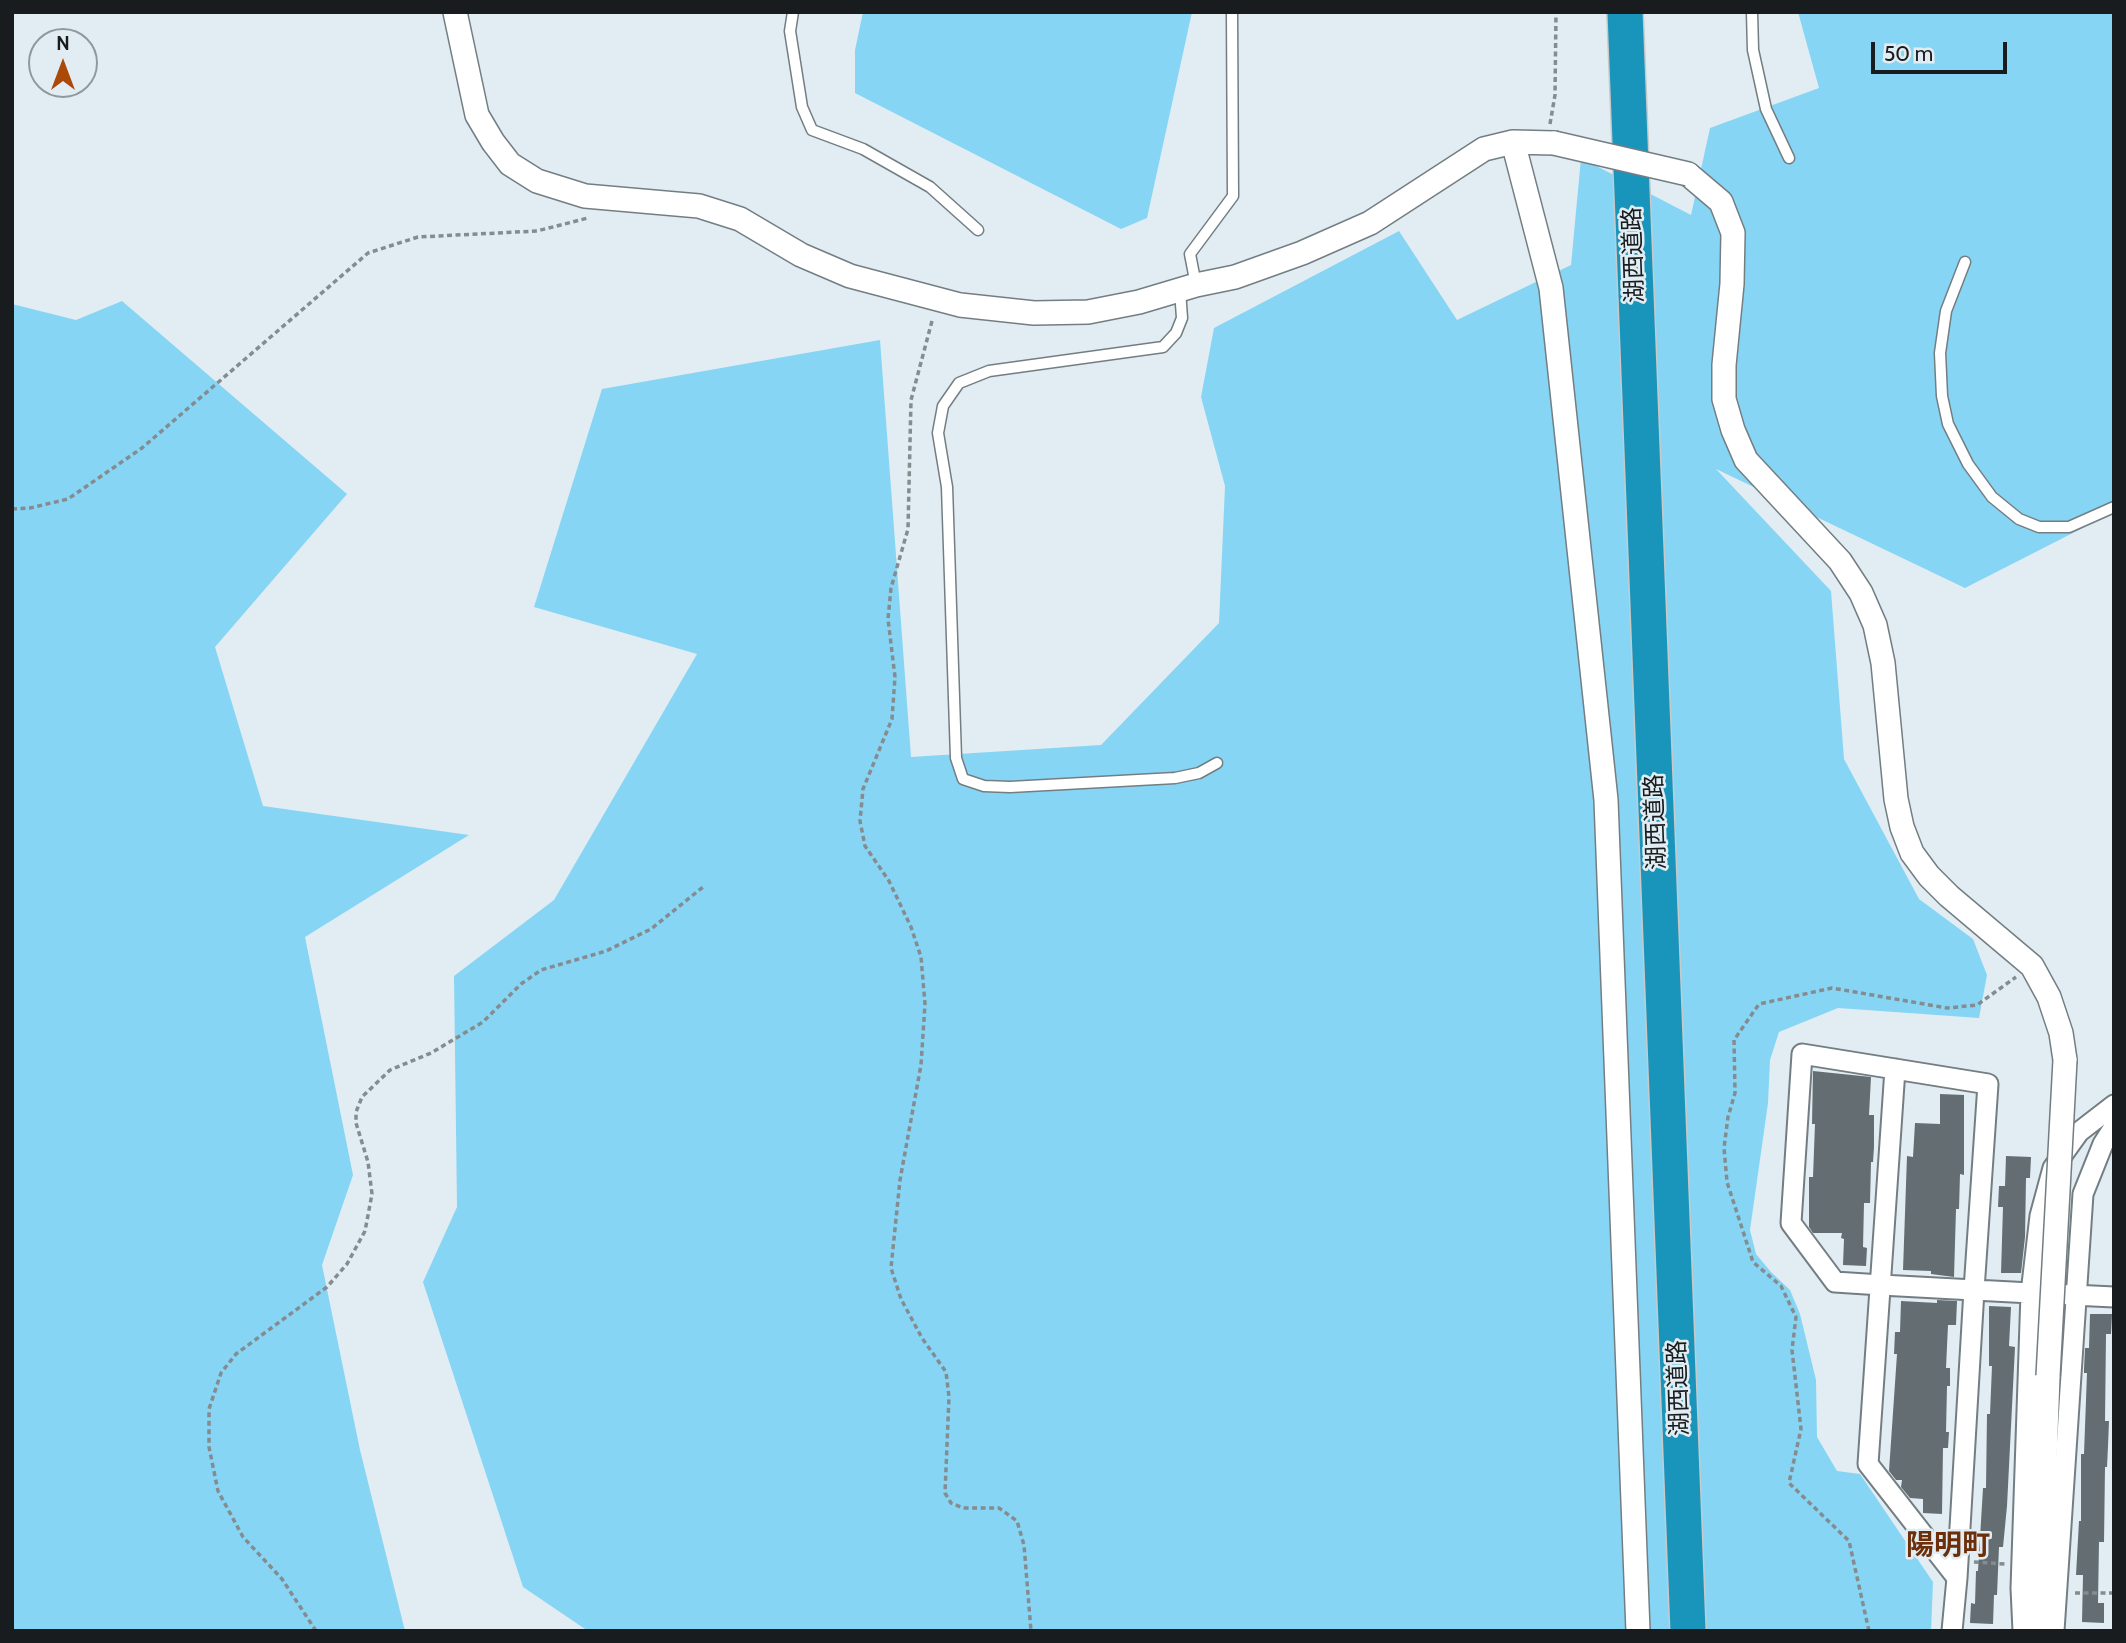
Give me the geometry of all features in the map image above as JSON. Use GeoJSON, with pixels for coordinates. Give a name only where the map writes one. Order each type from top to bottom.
{"type":"FeatureCollection","features":[{"type":"Feature","properties":{"kind":"highway","name":"湖西道路"},"geometry":{"type":"LineString","coordinates":[[1608,12],[1625,550],[1669,1631]]}},
{"type":"Feature","properties":{"kind":"highway","name":"湖西道路"},"geometry":{"type":"LineString","coordinates":[[1625,12],[1688,1631]]}},
{"type":"Feature","properties":{"kind":"street"},"geometry":{"type":"LineString","coordinates":[[454,12],[477,116],[510,164],[537,181],[585,196],[699,206],[740,219],[801,255],[850,276],[960,305],[1034,313],[1088,312],[1235,277],[1301,253],[1370,223],[1484,149],[1513,142],[1550,143],[1688,174],[1721,202],[1733,233],[1724,365],[1724,399],[1732,430],[1746,460],[1840,561],[1861,593],[1875,625],[1883,663],[1896,799],[1902,828],[1912,853],[1929,876],[1949,896],[2032,966],[2049,997],[2061,1033],[2065,1060],[2048,1376],[2039,1631]]}},
{"type":"Feature","properties":{"kind":"street"},"geometry":{"type":"LineString","coordinates":[[1513,142],[1551,288],[1606,800],[1638,1631]]}},
{"type":"Feature","properties":{"kind":"street"},"geometry":{"type":"LineString","coordinates":[[1952,1631],[1957,1569],[1974,1290],[1988,1084],[1802,1054],[1791,1223],[1835,1282],[1974,1290],[2114,1297]]}},
{"type":"Feature","properties":{"kind":"street"},"geometry":{"type":"LineString","coordinates":[[1895,1069],[1868,1464],[1957,1569]]}},
{"type":"Feature","properties":{"kind":"street"},"geometry":{"type":"LineString","coordinates":[[2023,1631],[2022,1565],[2031,1293],[2040,1216],[2053,1168],[2078,1132],[2114,1105]]}},
{"type":"Feature","properties":{"kind":"street"},"geometry":{"type":"LineString","coordinates":[[2054,1631],[2059,1592],[2083,1194],[2103,1144],[2114,1128]]}},
{"type":"Feature","properties":{"kind":"lane"},"geometry":{"type":"LineString","coordinates":[[793,12],[790,31],[802,107],[812,130],[863,149],[930,187],[978,230]]}},
{"type":"Feature","properties":{"kind":"lane"},"geometry":{"type":"LineString","coordinates":[[1217,763],[1199,773],[1175,778],[1010,787],[984,786],[963,779],[956,758],[947,487],[937,433],[943,406],[959,383],[989,371],[1163,347],[1176,333],[1188,287],[1190,254],[1233,196],[1232,12]]}},
{"type":"Feature","properties":{"kind":"lane"},"geometry":{"type":"LineString","coordinates":[[1752,12],[1753,50],[1766,109],[1789,158]]}},
{"type":"Feature","properties":{"kind":"lane"},"geometry":{"type":"LineString","coordinates":[[1965,262],[1946,311],[1940,353],[1942,397],[1948,424],[1968,464],[1992,498],[2019,519],[2039,527],[2069,527],[2114,507]]}},
{"type":"Feature","properties":{"kind":"path"},"geometry":{"type":"LineString","coordinates":[[1550,143],[1555,95],[1556,12]]}},
{"type":"Feature","properties":{"kind":"path"},"geometry":{"type":"LineString","coordinates":[[12,509],[30,508],[68,499],[142,448],[368,253],[418,237],[537,231],[600,215]]}},
{"type":"Feature","properties":{"kind":"path"},"geometry":{"type":"LineString","coordinates":[[932,321],[911,400],[908,529],[891,588],[888,619],[895,677],[892,719],[863,789],[860,821],[865,846],[889,881],[911,927],[921,957],[925,1004],[921,1065],[900,1180],[891,1268],[901,1299],[922,1338],[946,1372],[949,1397],[945,1493],[951,1503],[963,1508],[999,1508],[1017,1521],[1024,1545],[1031,1631]]}},
{"type":"Feature","properties":{"kind":"path"},"geometry":{"type":"LineString","coordinates":[[316,1631],[282,1579],[243,1537],[218,1491],[209,1447],[209,1409],[221,1373],[236,1354],[327,1287],[347,1264],[365,1231],[372,1194],[368,1162],[356,1123],[356,1112],[362,1097],[390,1070],[431,1053],[483,1022],[521,984],[541,970],[606,951],[651,929],[703,887]]}},
{"type":"Feature","properties":{"kind":"path"},"geometry":{"type":"LineString","coordinates":[[1957,1569],[2022,1565]]}},
{"type":"Feature","properties":{"kind":"path"},"geometry":{"type":"LineString","coordinates":[[2059,1592],[2114,1593]]}},
{"type":"Feature","properties":{"kind":"shaded area"},"geometry":{"type":"Polygon","coordinates":[[[863,12],[1192,12],[1147,218],[1121,229],[855,93],[855,50],[863,12]]]}},
{"type":"Feature","properties":{"kind":"shaded area"},"geometry":{"type":"Polygon","coordinates":[[[1798,12],[2114,12],[2114,512],[1965,588],[1716,469],[1831,591],[1844,759],[1919,899],[1973,939],[1987,975],[1979,1018],[1838,1008],[1779,1032],[1770,1060],[1768,1103],[1750,1230],[1756,1254],[1790,1290],[1800,1314],[1816,1380],[1817,1437],[1837,1471],[1860,1474],[1933,1582],[1931,1631],[588,1631],[523,1587],[423,1282],[457,1207],[454,976],[554,900],[697,654],[534,607],[602,389],[880,340],[911,757],[1101,745],[1219,623],[1225,486],[1201,397],[1214,328],[1399,231],[1457,320],[1571,265],[1581,158],[1691,215],[1710,128],[1819,88],[1798,12]]]}},
{"type":"Feature","properties":{"kind":"shaded area"},"geometry":{"type":"Polygon","coordinates":[[[122,301],[347,494],[215,647],[263,806],[469,835],[305,937],[353,1175],[322,1265],[360,1450],[405,1631],[12,1631],[12,304],[76,320],[122,301]]]}},
{"type":"Feature","properties":{"kind":"building"},"geometry":{"type":"Polygon","coordinates":[[[1813,1071],[1871,1077],[1869,1115],[1874,1115],[1874,1147],[1870,1203],[1864,1203],[1863,1247],[1867,1248],[1866,1266],[1843,1265],[1842,1233],[1813,1233],[1809,1227],[1809,1177],[1813,1177],[1815,1124],[1812,1124],[1813,1071]]]}},
{"type":"Feature","properties":{"kind":"building"},"geometry":{"type":"Polygon","coordinates":[[[1940,1094],[1964,1095],[1964,1175],[1960,1174],[1959,1209],[1956,1209],[1954,1277],[1931,1274],[1931,1271],[1903,1270],[1907,1156],[1913,1157],[1915,1123],[1940,1124],[1940,1094]]]}},
{"type":"Feature","properties":{"kind":"building"},"geometry":{"type":"Polygon","coordinates":[[[2006,1156],[2031,1157],[2030,1178],[2026,1178],[2025,1237],[2021,1273],[2001,1273],[2003,1207],[1998,1207],[1999,1186],[2005,1186],[2006,1156]]]}},
{"type":"Feature","properties":{"kind":"building"},"geometry":{"type":"Polygon","coordinates":[[[1937,1300],[1957,1301],[1956,1325],[1948,1325],[1946,1368],[1950,1368],[1950,1386],[1947,1386],[1946,1432],[1949,1432],[1948,1448],[1943,1448],[1942,1514],[1923,1513],[1923,1499],[1910,1498],[1901,1487],[1902,1480],[1896,1480],[1889,1471],[1897,1354],[1894,1354],[1895,1332],[1900,1332],[1901,1301],[1937,1303],[1937,1300]]]}},
{"type":"Feature","properties":{"kind":"building"},"geometry":{"type":"Polygon","coordinates":[[[1989,1306],[2011,1307],[2009,1346],[2015,1347],[2007,1506],[2003,1547],[1999,1547],[1993,1624],[1970,1623],[1971,1603],[1975,1604],[1983,1488],[1986,1488],[1987,1414],[1990,1414],[1992,1366],[1989,1366],[1989,1306]]]}},
{"type":"Feature","properties":{"kind":"building"},"geometry":{"type":"Polygon","coordinates":[[[2090,1314],[2112,1314],[2111,1334],[2106,1334],[2105,1421],[2109,1421],[2104,1542],[2099,1542],[2098,1603],[2104,1603],[2104,1623],[2082,1622],[2083,1575],[2076,1575],[2081,1521],[2081,1454],[2084,1454],[2087,1373],[2084,1373],[2085,1348],[2089,1348],[2090,1314]]]}},
{"type":"Feature","properties":{"kind":"district","name":"陽明町"},"geometry":{"type":"Point","coordinates":[1948,1546]}}]}
